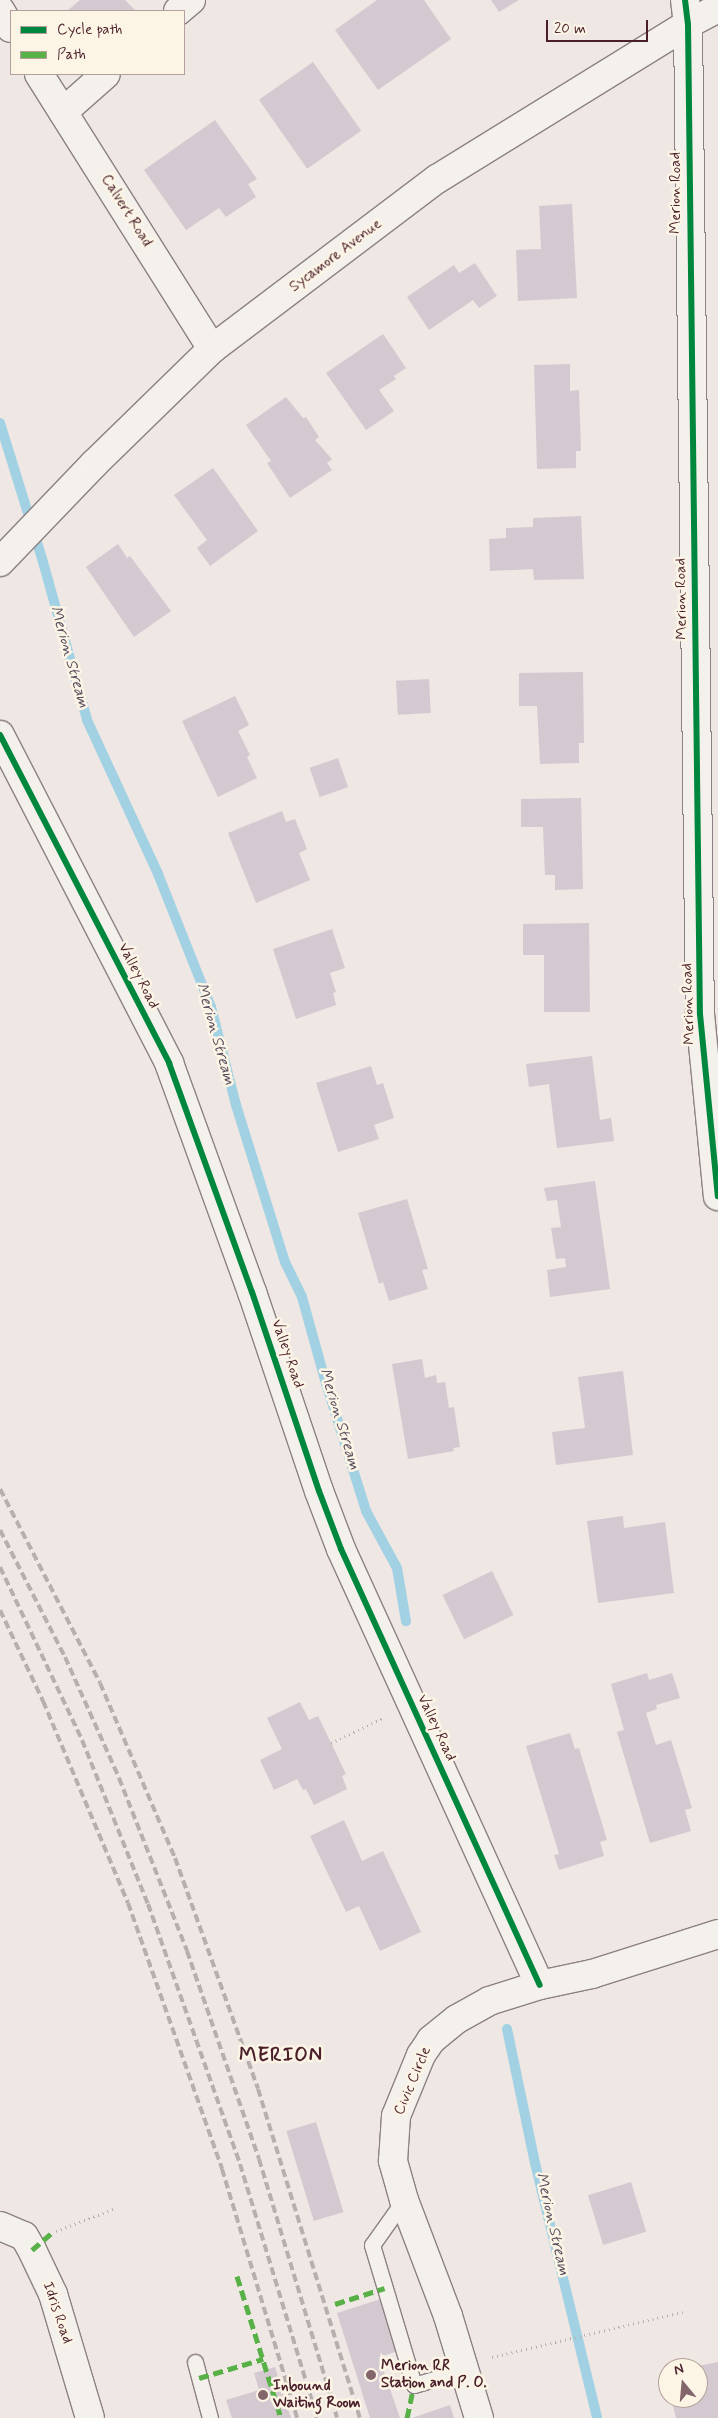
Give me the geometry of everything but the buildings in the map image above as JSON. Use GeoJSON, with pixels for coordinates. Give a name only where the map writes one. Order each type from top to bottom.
{"type":"FeatureCollection","features":[{"type":"Feature","properties":{"kind":"street"},"geometry":{"type":"LineString","coordinates":[[179,10],[191,0]]}},
{"type":"Feature","properties":{"kind":"street","name":"Sycamore Avenue"},"geometry":{"type":"LineString","coordinates":[[0,562],[55,504],[212,350],[437,179],[687,12],[718,8]]}},
{"type":"Feature","properties":{"kind":"street"},"geometry":{"type":"LineString","coordinates":[[0,10],[10,26]]}},
{"type":"Feature","properties":{"kind":"street","name":"Merion Road"},"geometry":{"type":"LineString","coordinates":[[687,12],[700,1014],[718,1196]]}},
{"type":"Feature","properties":{"kind":"street","name":"Calvert Road"},"geometry":{"type":"LineString","coordinates":[[40,75],[212,350]]}},
{"type":"Feature","properties":{"kind":"street"},"geometry":{"type":"LineString","coordinates":[[63,112],[105,75]]}},
{"type":"Feature","properties":{"kind":"street","name":"Valley Road"},"geometry":{"type":"LineString","coordinates":[[0,735],[169,1063],[252,1292],[319,1491],[341,1549],[540,1985]]}},
{"type":"Feature","properties":{"kind":"street","name":"Civic Circle"},"geometry":{"type":"LineString","coordinates":[[479,2418],[448,2316],[404,2200],[393,2161],[396,2116],[421,2055],[431,2040],[458,2019],[489,2001],[540,1985],[592,1974],[718,1934]]}},
{"type":"Feature","properties":{"kind":"street","name":"Idris Road"},"geometry":{"type":"LineString","coordinates":[[0,2226],[24,2236],[53,2294],[90,2418]]}},
{"type":"Feature","properties":{"kind":"lane"},"geometry":{"type":"LineString","coordinates":[[404,2200],[372,2245],[414,2385],[464,2367]]}},
{"type":"Feature","properties":{"kind":"lane"},"geometry":{"type":"LineString","coordinates":[[195,2362],[210,2418]]}},
{"type":"Feature","properties":{"kind":"path"},"geometry":{"type":"LineString","coordinates":[[331,1743],[411,1704]]}},
{"type":"Feature","properties":{"kind":"path"},"geometry":{"type":"LineString","coordinates":[[53,2232],[116,2208]]}},
{"type":"Feature","properties":{"kind":"path"},"geometry":{"type":"LineString","coordinates":[[464,2367],[683,2312]]}},
{"type":"Feature","properties":{"kind":"waterway","name":"Merion Stream"},"geometry":{"type":"LineString","coordinates":[[0,423],[43,562],[87,720],[158,874],[211,1007],[236,1105],[285,1262],[302,1297],[325,1380],[366,1511],[397,1568],[406,1621]]}},
{"type":"Feature","properties":{"kind":"waterway","name":"Merion Stream"},"geometry":{"type":"LineString","coordinates":[[507,2029],[535,2163],[597,2418]]}},
{"type":"Feature","properties":{"kind":"railway"},"geometry":{"type":"LineString","coordinates":[[0,1489],[100,1683],[175,1858],[258,2089],[360,2418]]}},
{"type":"Feature","properties":{"kind":"railway"},"geometry":{"type":"LineString","coordinates":[[0,1530],[65,1657],[119,1778],[187,1951],[259,2159],[337,2418]]}},
{"type":"Feature","properties":{"kind":"railway"},"geometry":{"type":"LineString","coordinates":[[0,1567],[82,1740],[148,1904],[240,2164],[317,2418]]}},
{"type":"Feature","properties":{"kind":"railway"},"geometry":{"type":"LineString","coordinates":[[0,1610],[43,1701],[128,1903],[222,2169],[297,2418]]}},
{"type":"Feature","properties":{"kind":"marked path"},"geometry":{"type":"LineString","coordinates":[[32,2250],[53,2232]]}},
{"type":"Feature","properties":{"kind":"marked path"},"geometry":{"type":"LineString","coordinates":[[237,2276],[281,2418]]}},
{"type":"Feature","properties":{"kind":"marked path"},"geometry":{"type":"LineString","coordinates":[[335,2304],[385,2288]]}},
{"type":"Feature","properties":{"kind":"marked path"},"geometry":{"type":"LineString","coordinates":[[199,2378],[263,2359]]}},
{"type":"Feature","properties":{"kind":"marked path"},"geometry":{"type":"LineString","coordinates":[[407,2418],[414,2385]]}},
{"type":"Feature","properties":{"kind":"cycle path"},"geometry":{"type":"LineString","coordinates":[[685,0],[688,24],[700,1014],[718,1196]]}},
{"type":"Feature","properties":{"kind":"cycle path"},"geometry":{"type":"LineString","coordinates":[[0,735],[169,1063],[252,1292],[319,1491],[341,1549],[540,1985]]}},
{"type":"Feature","properties":{"kind":"place","name":"Merion RR Station and P. O."},"geometry":{"type":"Point","coordinates":[371,2375]}},
{"type":"Feature","properties":{"kind":"place","name":"Inbound Waiting Room"},"geometry":{"type":"Point","coordinates":[263,2395]}},
{"type":"Feature","properties":{"kind":"district","name":"MERION"},"geometry":{"type":"Point","coordinates":[281,2055]}}]}
